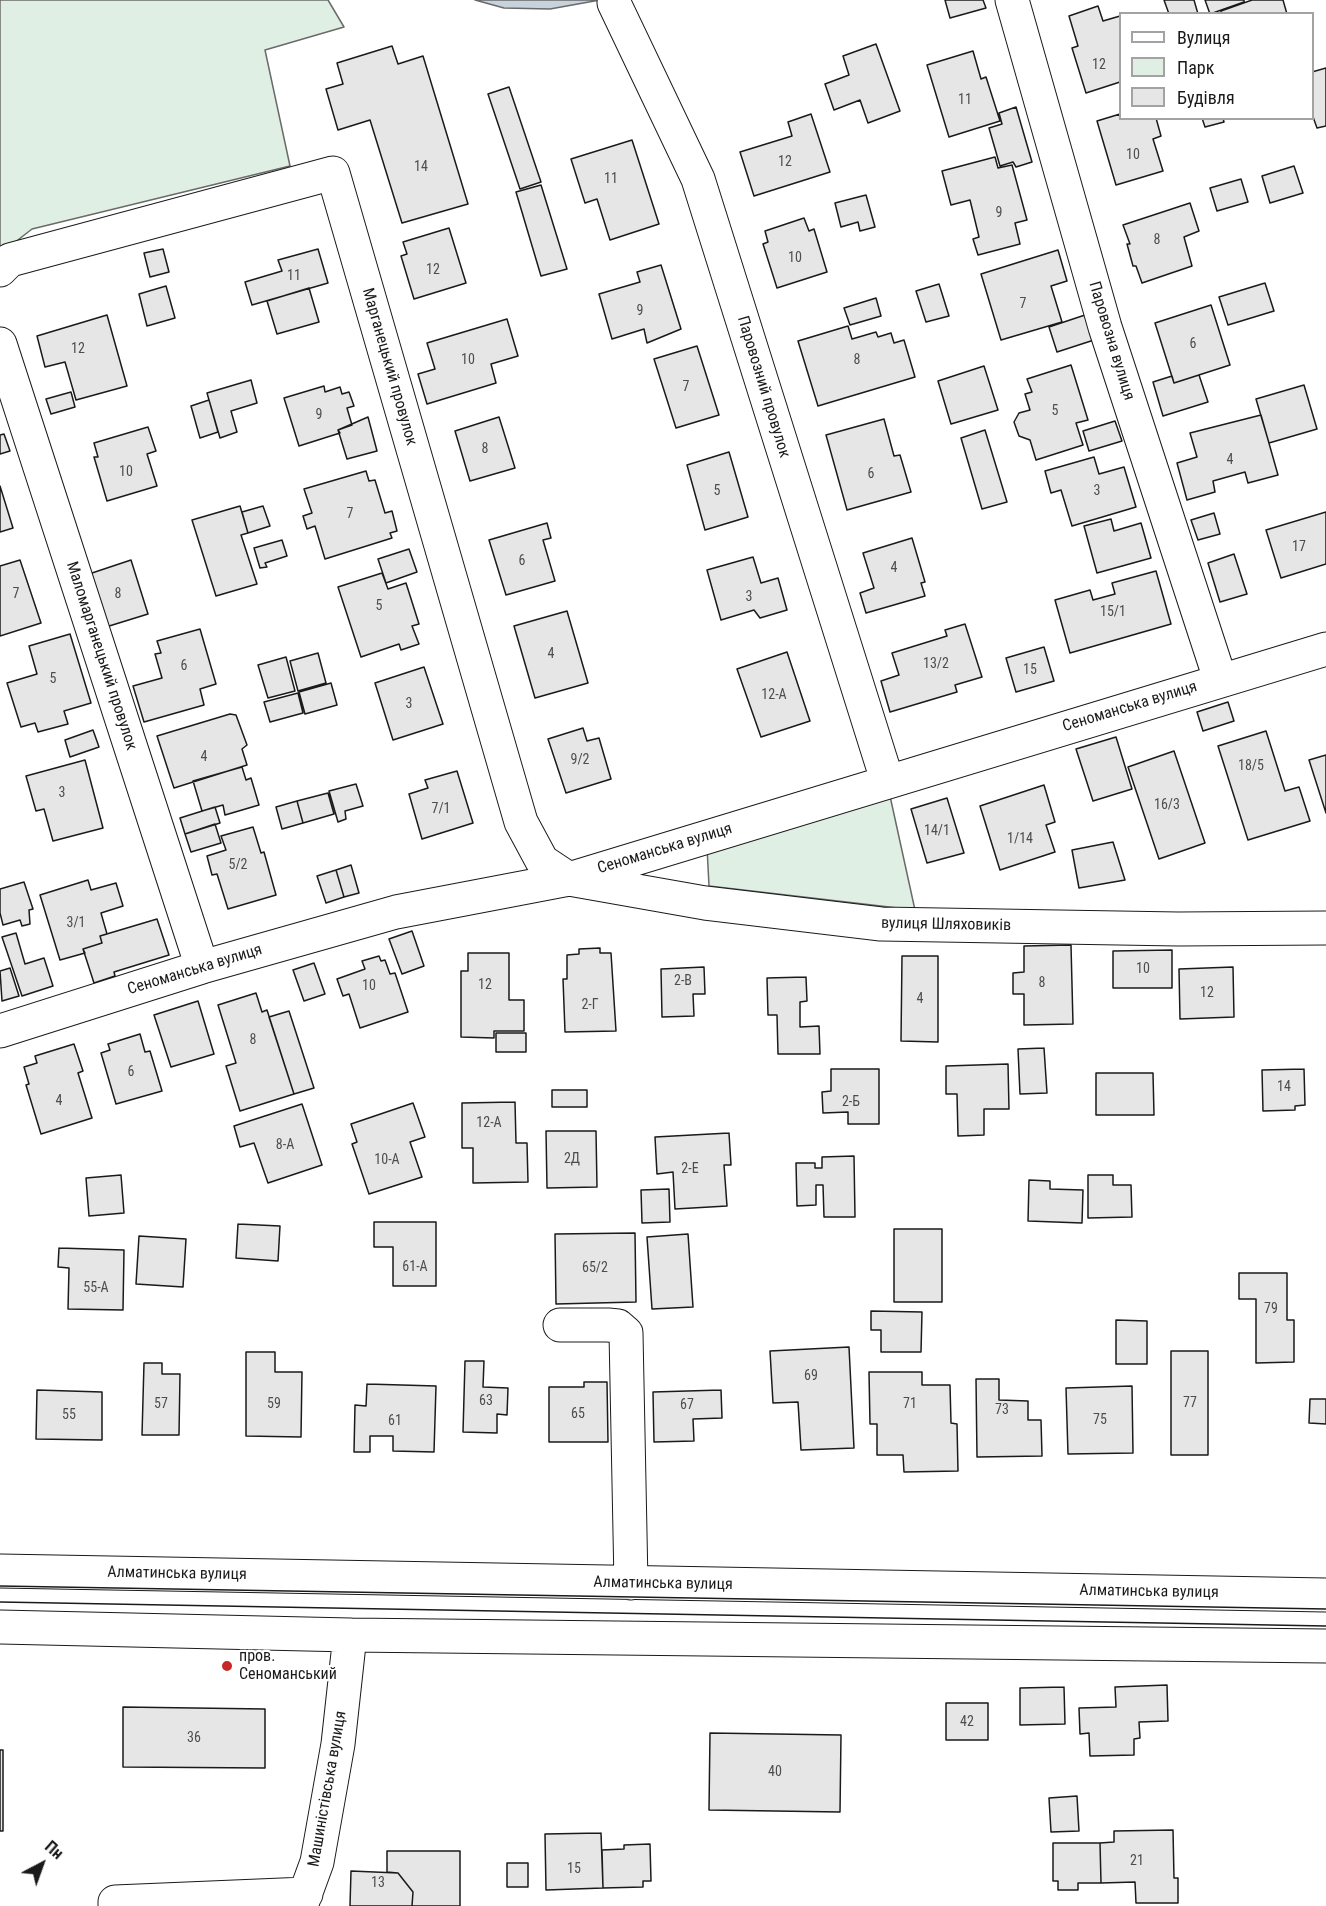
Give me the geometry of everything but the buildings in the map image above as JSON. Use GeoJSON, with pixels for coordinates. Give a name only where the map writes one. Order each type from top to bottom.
{"type":"FeatureCollection","features":[{"type":"Feature","properties":{"kind":"street","name":"Паровозна вулиця"},"geometry":{"type":"LineString","coordinates":[[1012,0],[1105,327],[1220,679]]}},
{"type":"Feature","properties":{"kind":"street","name":"Паровозний провулок"},"geometry":{"type":"LineString","coordinates":[[614,3],[698,179],[887,780]]}},
{"type":"Feature","properties":{"kind":"street","name":"Марганецький провулок"},"geometry":{"type":"LineString","coordinates":[[0,270],[10,260],[333,173],[521,822],[542,861],[569,879]]}},
{"type":"Feature","properties":{"kind":"street","name":"Маломарганецький провулок"},"geometry":{"type":"LineString","coordinates":[[0,345],[202,968]]}},
{"type":"Feature","properties":{"kind":"street","name":"Сеноманська вулиця"},"geometry":{"type":"LineString","coordinates":[[0,1031],[202,968],[396,912],[569,879],[887,780],[1326,649]]}},
{"type":"Feature","properties":{"kind":"street","name":"вулиця Шляховиків"},"geometry":{"type":"LineString","coordinates":[[569,879],[705,903],[881,924],[1178,929],[1326,928]]}},
{"type":"Feature","properties":{"kind":"street"},"geometry":{"type":"LineString","coordinates":[[560,1325],[608,1324],[618,1326],[626,1333],[632,1583]]}},
{"type":"Feature","properties":{"kind":"street","name":"Алматинська вулиця"},"geometry":{"type":"LineString","coordinates":[[0,1571],[1326,1595]]}},
{"type":"Feature","properties":{"kind":"street"},"geometry":{"type":"LineString","coordinates":[[0,1627],[350,1635],[1326,1646]]}},
{"type":"Feature","properties":{"kind":"street","name":"Машиністівська вулиця"},"geometry":{"type":"LineString","coordinates":[[304,1900],[317,1862],[338,1744],[350,1635]]}},
{"type":"Feature","properties":{"kind":"street"},"geometry":{"type":"LineString","coordinates":[[115,1906],[115,1902],[304,1900]]}},
{"type":"Feature","properties":{"kind":"green space"},"geometry":{"type":"Polygon","coordinates":[[[0,0],[328,0],[344,27],[265,50],[290,166],[32,229],[0,254],[0,0]]]}},
{"type":"Feature","properties":{"kind":"green space"},"geometry":{"type":"Polygon","coordinates":[[[890,796],[915,910],[709,886],[707,847],[890,796]]]}},
{"type":"Feature","properties":{"kind":"shaded area"},"geometry":{"type":"Polygon","coordinates":[[[475,0],[600,0],[550,9],[504,8],[475,0]]]}},
{"type":"Feature","properties":{"kind":"tram line"},"geometry":{"type":"LineString","coordinates":[[0,1586],[1326,1609]]}},
{"type":"Feature","properties":{"kind":"tram line"},"geometry":{"type":"LineString","coordinates":[[0,1602],[1326,1626]]}},
{"type":"Feature","properties":{"kind":"place","name":"пров. Сеноманський"},"geometry":{"type":"Point","coordinates":[227,1666]}}]}
